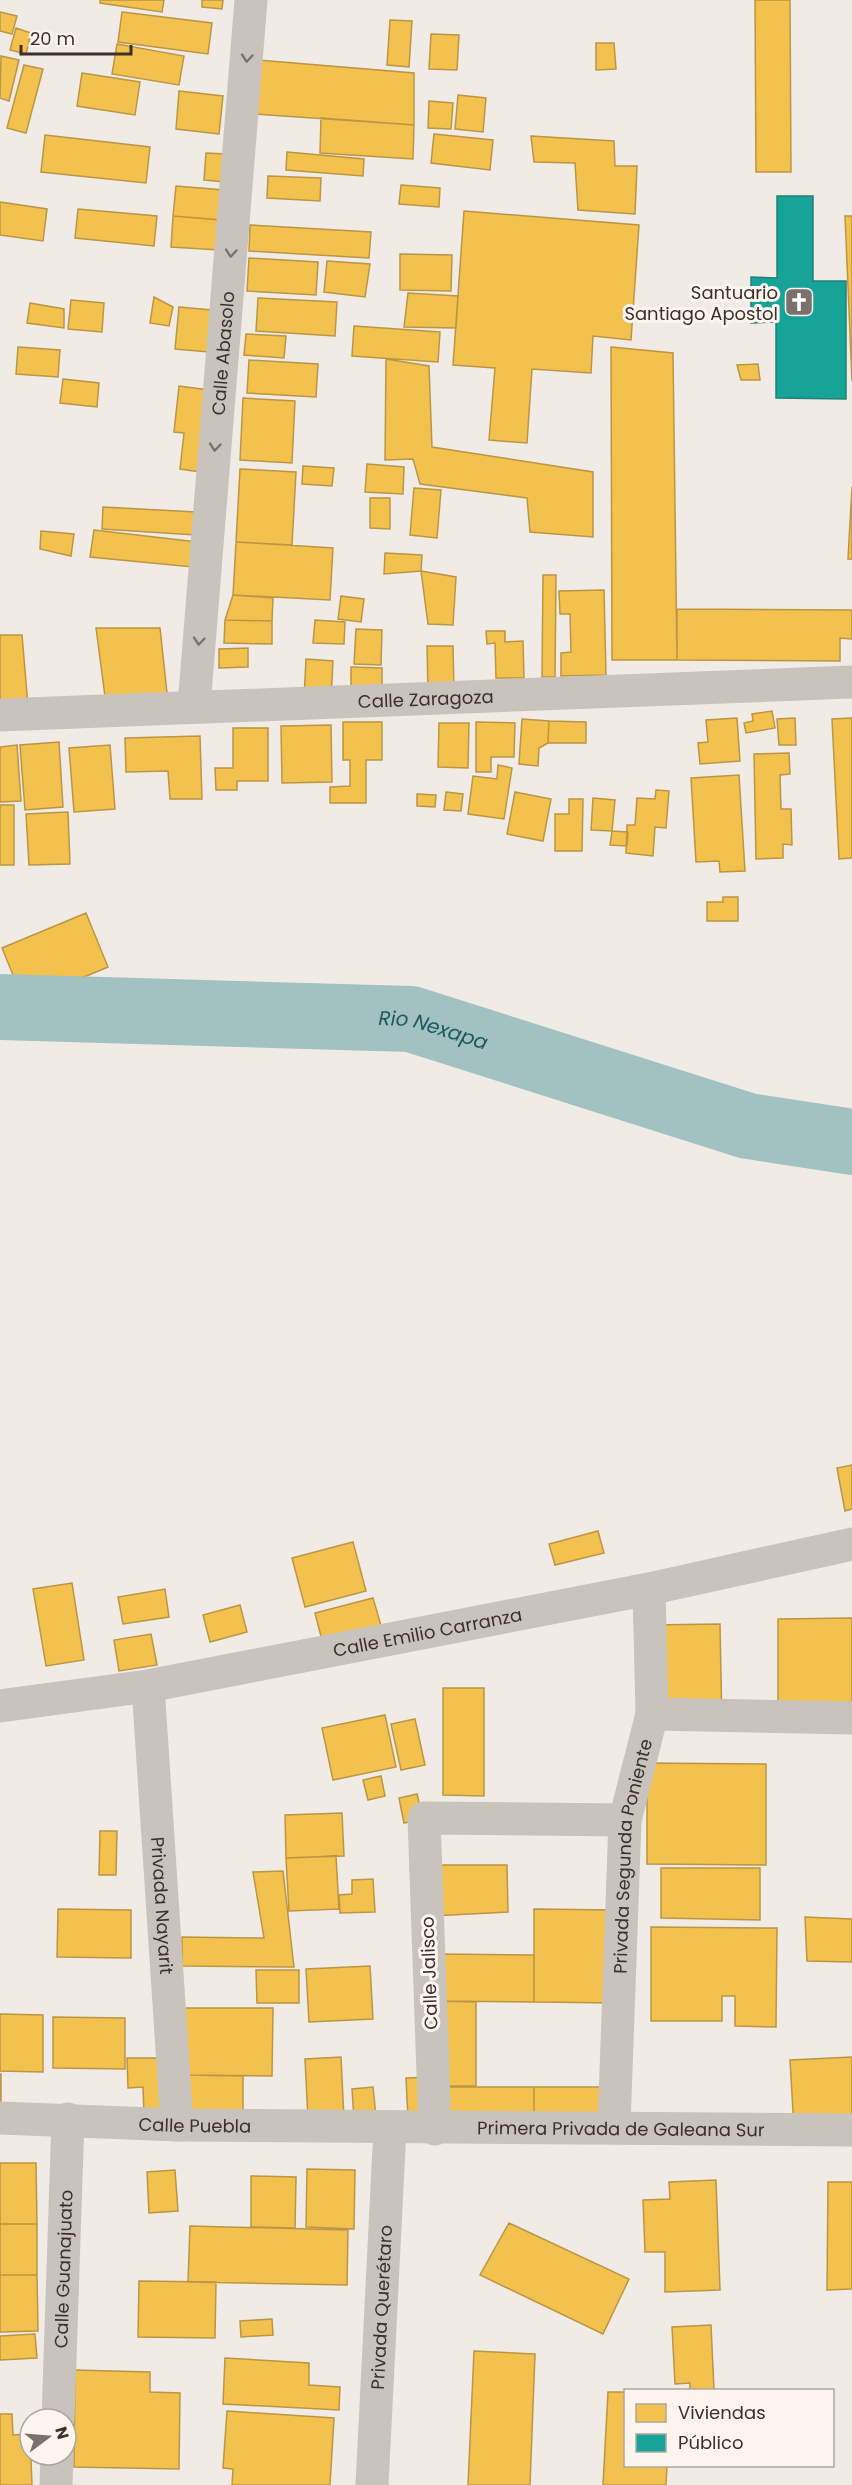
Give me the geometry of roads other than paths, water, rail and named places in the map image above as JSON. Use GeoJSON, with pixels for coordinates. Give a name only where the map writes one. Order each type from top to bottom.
{"type":"FeatureCollection","features":[{"type":"Feature","properties":{"kind":"street","name":"Calle Abasolo"},"geometry":{"type":"LineString","coordinates":[[194,706],[251,0]]}},
{"type":"Feature","properties":{"kind":"street","name":"Calle Zaragoza"},"geometry":{"type":"LineString","coordinates":[[0,715],[852,682]]}},
{"type":"Feature","properties":{"kind":"street","name":"Calle Emilio Carranza"},"geometry":{"type":"LineString","coordinates":[[0,1706],[148,1686],[649,1589],[852,1544]]}},
{"type":"Feature","properties":{"kind":"street","name":"Privada Segunda Poniente"},"geometry":{"type":"LineString","coordinates":[[614,2127],[625,1820],[652,1714],[649,1589]]}},
{"type":"Feature","properties":{"kind":"street","name":"Privada Nayarit"},"geometry":{"type":"LineString","coordinates":[[148,1686],[177,2125]]}},
{"type":"Feature","properties":{"kind":"street"},"geometry":{"type":"LineString","coordinates":[[652,1714],[852,1718]]}},
{"type":"Feature","properties":{"kind":"street","name":"Calle Jalisco"},"geometry":{"type":"LineString","coordinates":[[435,2129],[424,1818],[625,1820]]}},
{"type":"Feature","properties":{"kind":"street","name":"Calle Puebla"},"geometry":{"type":"LineString","coordinates":[[0,2118],[177,2125],[390,2128]]}},
{"type":"Feature","properties":{"kind":"street","name":"Calle Guanajuato"},"geometry":{"type":"LineString","coordinates":[[58,2407],[68,2119]]}},
{"type":"Feature","properties":{"kind":"street","name":"Primera Privada de Galeana Sur"},"geometry":{"type":"LineString","coordinates":[[390,2128],[614,2127],[852,2130]]}},
{"type":"Feature","properties":{"kind":"street","name":"Privada Querétaro"},"geometry":{"type":"LineString","coordinates":[[372,2485],[390,2128]]}},
{"type":"Feature","properties":{"kind":"street"},"geometry":{"type":"LineString","coordinates":[[56,2485],[57,2467]]}},
{"type":"Feature","properties":{"kind":"waterway","name":"Rio Nexapa"},"geometry":{"type":"LineString","coordinates":[[0,1007],[411,1019],[748,1126],[852,1142]]}},
{"type":"Feature","properties":{"kind":"place","name":"Santuario Santiago Apostol"},"geometry":{"type":"Point","coordinates":[799,302]}}]}
